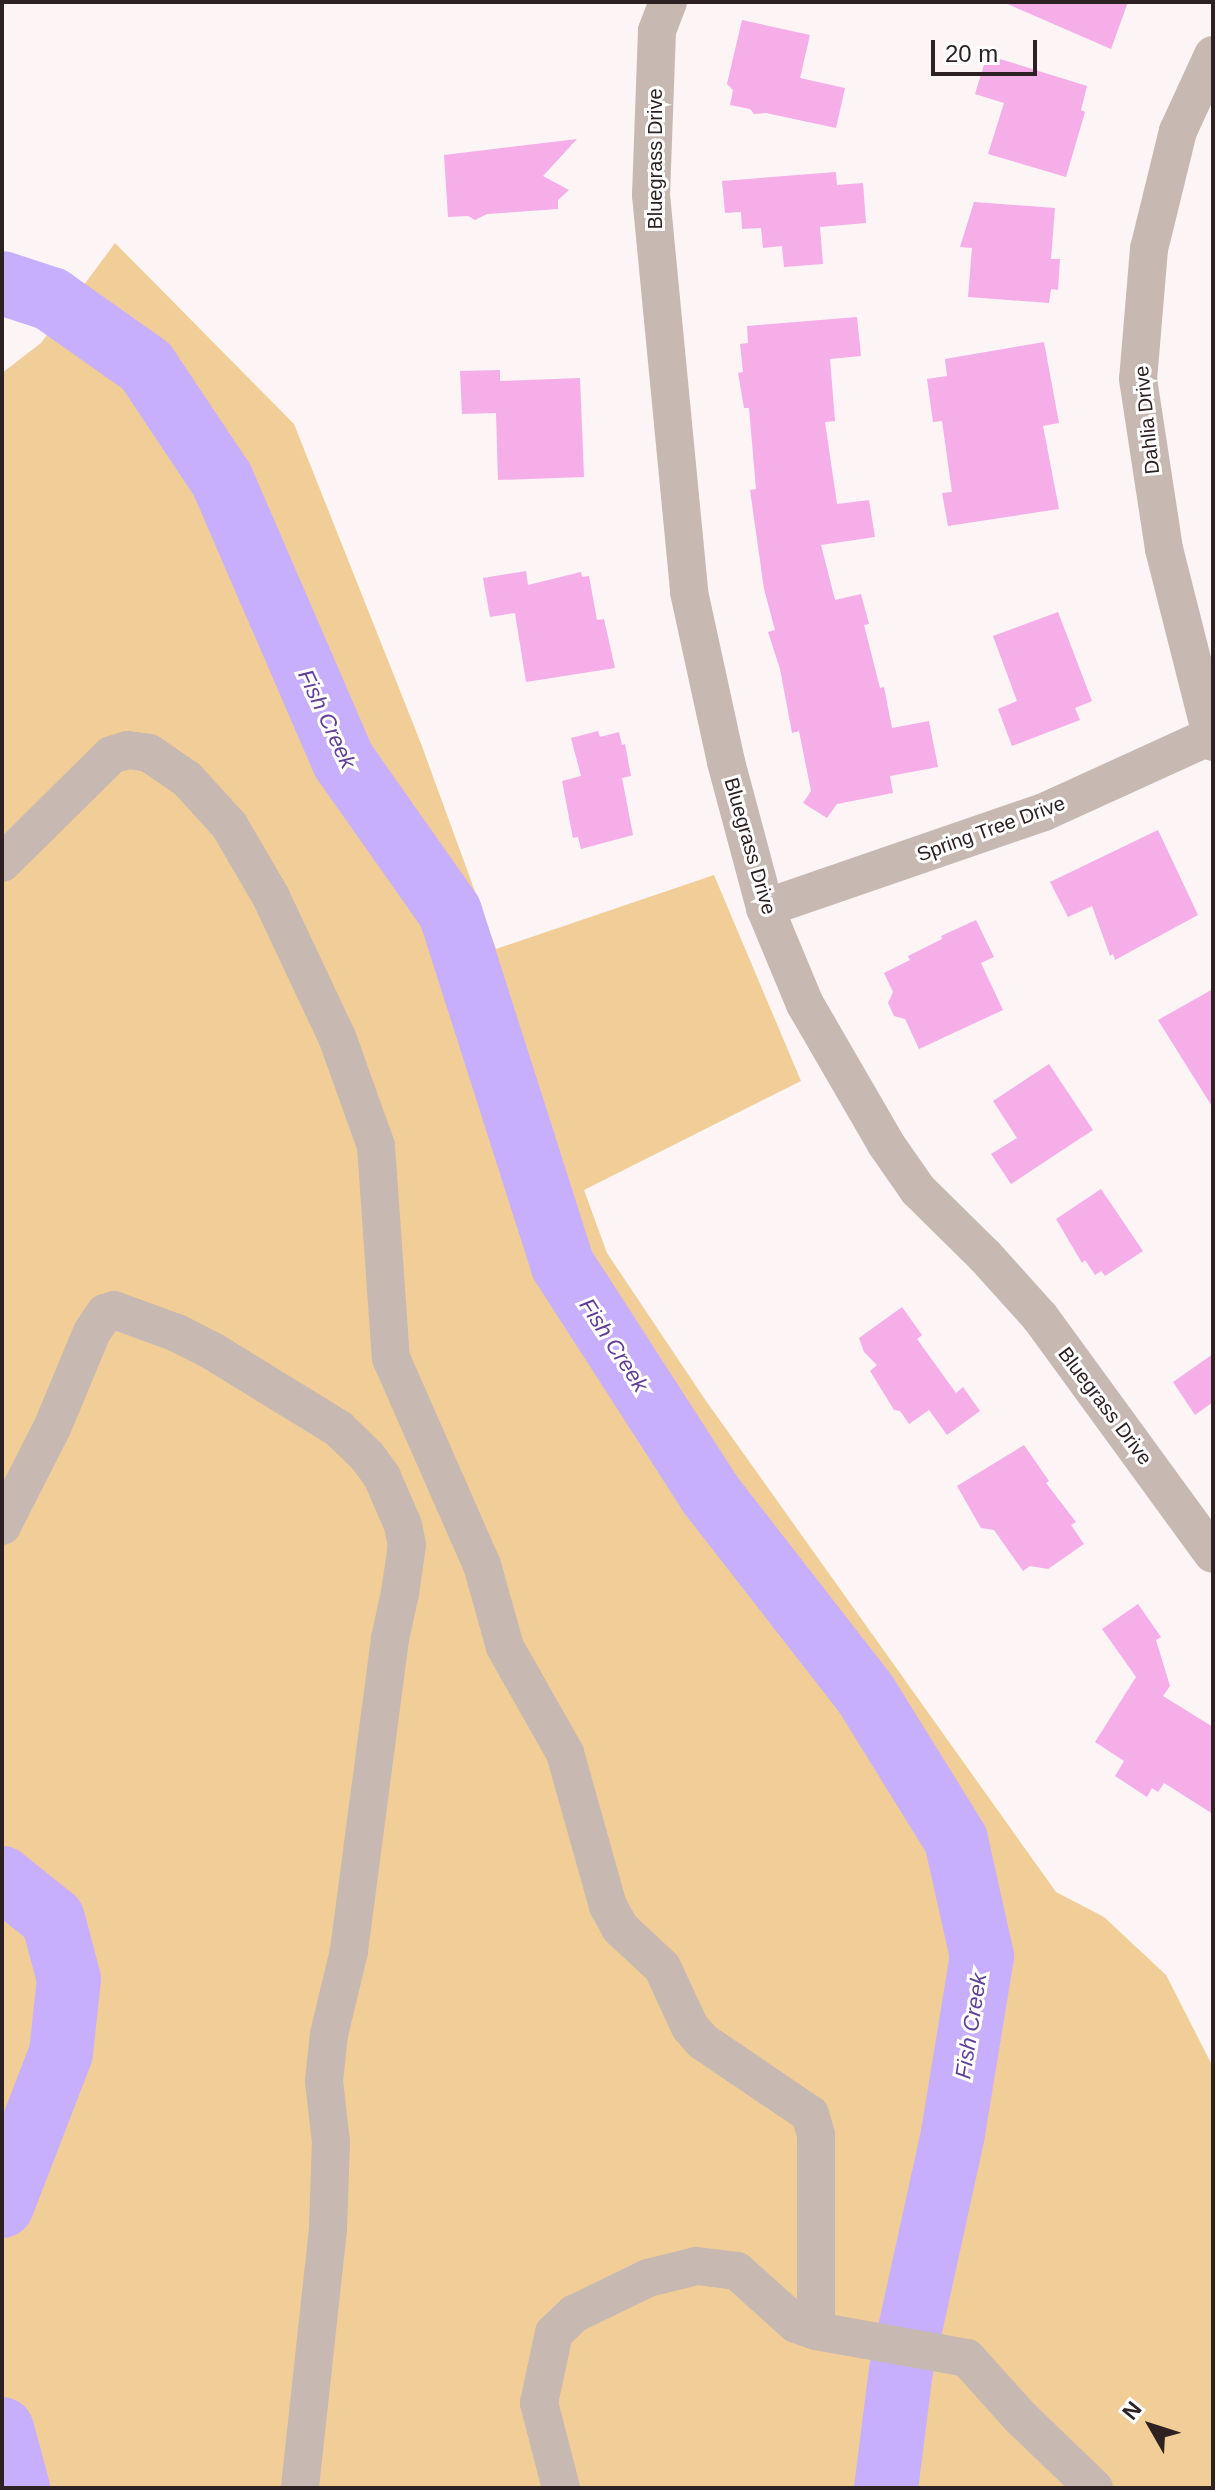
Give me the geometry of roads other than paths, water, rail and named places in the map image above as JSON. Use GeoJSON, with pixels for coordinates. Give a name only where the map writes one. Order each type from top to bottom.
{"type":"FeatureCollection","features":[{"type":"Feature","properties":{"kind":"street","name":"Bluegrass Drive"},"geometry":{"type":"LineString","coordinates":[[668,2],[657,31],[651,195],[689,592],[726,762],[765,908],[805,1004],[886,1144],[918,1190],[985,1256],[1040,1317],[1213,1554]]}},
{"type":"Feature","properties":{"kind":"street","name":"Dahlia Drive"},"geometry":{"type":"LineString","coordinates":[[1212,739],[1164,549],[1138,379],[1149,249],[1178,131],[1213,55]]}},
{"type":"Feature","properties":{"kind":"street","name":"Spring Tree Drive"},"geometry":{"type":"LineString","coordinates":[[765,908],[1044,812],[1212,739]]}},
{"type":"Feature","properties":{"kind":"street"},"geometry":{"type":"LineString","coordinates":[[2,863],[111,755],[128,750],[149,753],[187,779],[229,825],[271,897],[337,1037],[376,1146],[391,1358],[482,1565],[505,1647],[565,1753],[608,1906],[620,1928],[662,1967],[690,2027],[702,2041],[810,2114],[816,2135],[825,2334]]}},
{"type":"Feature","properties":{"kind":"street"},"geometry":{"type":"LineString","coordinates":[[2,1526],[52,1428],[92,1332],[105,1313],[114,1310],[127,1312],[201,1346],[339,1429],[374,1466],[403,1525],[407,1545],[390,1639],[349,1951],[329,2034],[324,2081],[331,2142],[328,2229],[300,2488]]}},
{"type":"Feature","properties":{"kind":"street"},"geometry":{"type":"LineString","coordinates":[[561,2488],[539,2403],[554,2333],[574,2314],[648,2278],[697,2266],[737,2271],[796,2324],[825,2334],[967,2358],[1021,2418],[1094,2488]]}},
{"type":"Feature","properties":{"kind":"waterway","name":"Fish Creek"},"geometry":{"type":"LineString","coordinates":[[2,283],[51,299],[146,366],[222,480],[343,760],[450,912],[562,1264],[710,1494],[865,1693],[956,1840],[982,1956],[953,2134],[901,2370],[886,2488]]}},
{"type":"Feature","properties":{"kind":"waterway"},"geometry":{"type":"LineString","coordinates":[[2,1878],[53,1919],[69,1979],[61,2053],[2,2206]]}},
{"type":"Feature","properties":{"kind":"waterway"},"geometry":{"type":"LineString","coordinates":[[2,2429],[18,2488]]}}]}
